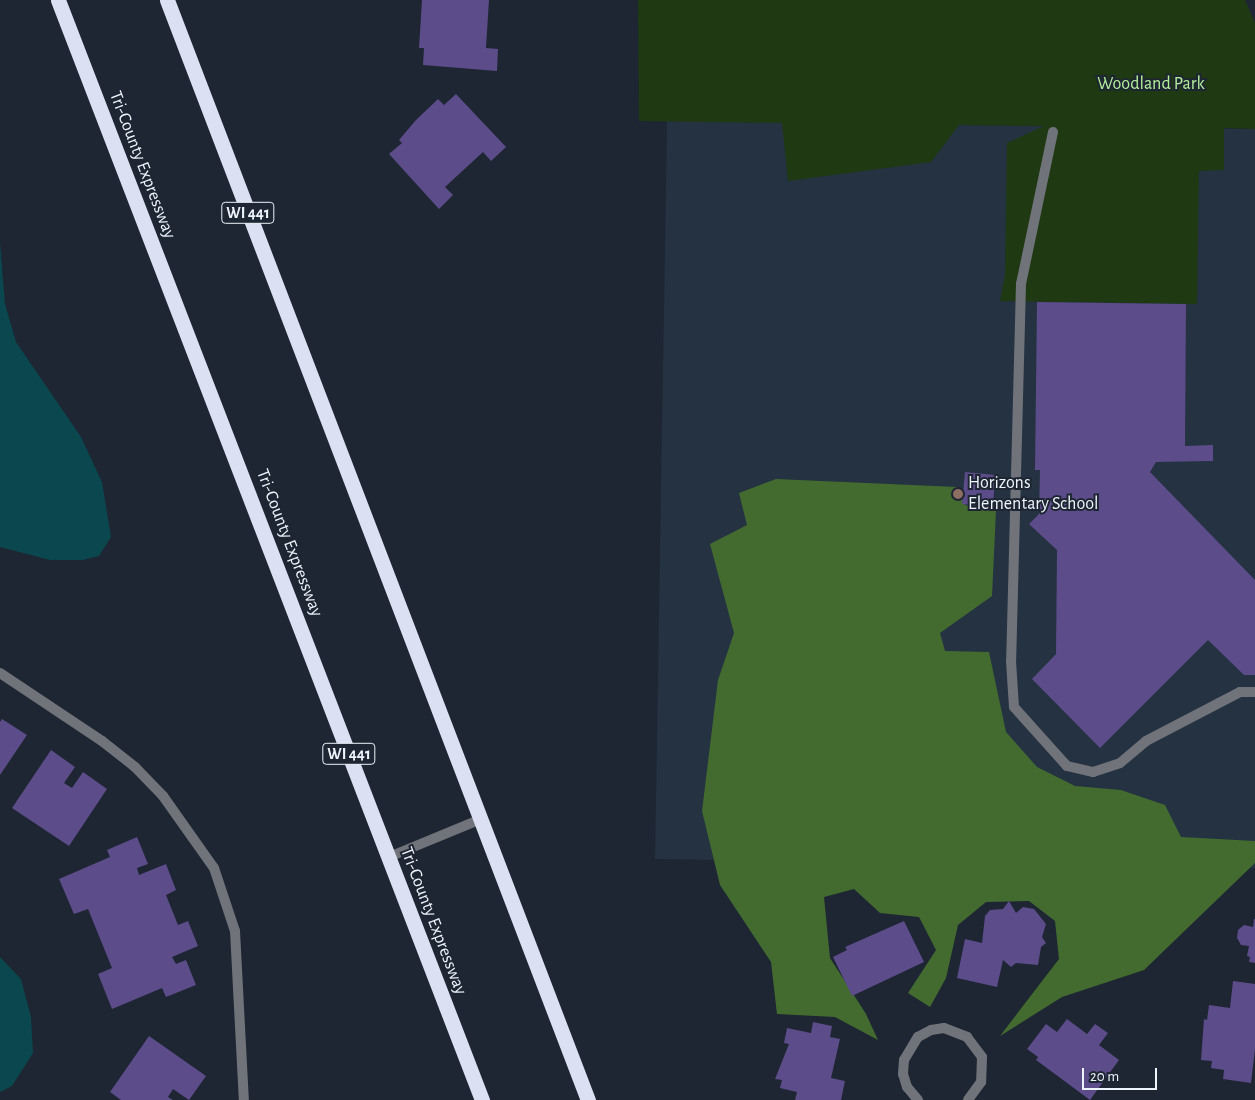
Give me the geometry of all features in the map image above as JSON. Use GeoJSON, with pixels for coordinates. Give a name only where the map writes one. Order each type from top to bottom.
{"type":"FeatureCollection","features":[{"type":"Feature","properties":{"kind":"highway","name":"Tri-County Expressway"},"geometry":{"type":"LineString","coordinates":[[58,0],[217,407],[482,1100]]}},
{"type":"Feature","properties":{"kind":"highway","name":"WI 441"},"geometry":{"type":"LineString","coordinates":[[166,0],[588,1100]]}},
{"type":"Feature","properties":{"kind":"street"},"geometry":{"type":"LineString","coordinates":[[1053,132],[1021,284],[1011,661],[1014,707],[1067,766],[1093,772],[1120,762],[1146,740],[1240,692],[1255,692]]}},
{"type":"Feature","properties":{"kind":"street"},"geometry":{"type":"LineString","coordinates":[[0,673],[102,741],[135,767],[163,796],[214,868],[235,931],[244,1100]]}},
{"type":"Feature","properties":{"kind":"street"},"geometry":{"type":"LineString","coordinates":[[389,857],[480,819]]}},
{"type":"Feature","properties":{"kind":"street"},"geometry":{"type":"LineString","coordinates":[[918,1100],[907,1087],[903,1074],[904,1060],[918,1037],[931,1030],[944,1028],[967,1037],[982,1057],[981,1082],[968,1100]]}},
{"type":"Feature","properties":{"kind":"shaded area","name":"Horizons Elementary School"},"geometry":{"type":"Polygon","coordinates":[[[667,121],[1255,129],[1255,868],[655,859],[667,121]]]}},
{"type":"Feature","properties":{"kind":"shaded area"},"geometry":{"type":"Polygon","coordinates":[[[0,242],[5,304],[16,342],[81,437],[102,482],[111,537],[99,556],[83,560],[50,560],[0,547],[0,242]]]}},
{"type":"Feature","properties":{"kind":"shaded area"},"geometry":{"type":"Polygon","coordinates":[[[0,957],[21,979],[31,1017],[33,1053],[12,1086],[0,1092],[0,957]]]}},
{"type":"Feature","properties":{"kind":"green space","name":"Woodland Park"},"geometry":{"type":"Polygon","coordinates":[[[638,0],[1245,0],[1255,23],[1255,129],[1224,128],[1224,170],[1199,171],[1197,304],[1000,301],[1005,275],[1007,143],[1044,126],[959,125],[931,162],[788,181],[782,123],[639,121],[638,0]]]}},
{"type":"Feature","properties":{"kind":"green space"},"geometry":{"type":"Polygon","coordinates":[[[776,479],[957,487],[965,505],[996,511],[992,596],[940,633],[945,651],[989,652],[1006,732],[1037,767],[1075,786],[1121,790],[1165,805],[1181,837],[1255,841],[1255,863],[1144,970],[1062,997],[1000,1036],[1059,959],[1055,921],[1029,901],[986,902],[958,925],[946,978],[930,1007],[908,993],[936,950],[919,917],[880,913],[854,889],[824,897],[830,958],[866,1014],[878,1040],[835,1017],[777,1014],[771,962],[720,885],[702,811],[718,680],[734,633],[710,544],[747,525],[739,493],[776,479]]]}},
{"type":"Feature","properties":{"kind":"building"},"geometry":{"type":"Polygon","coordinates":[[[422,0],[489,0],[486,48],[498,49],[497,71],[423,65],[424,48],[419,48],[422,0]]]}},
{"type":"Feature","properties":{"kind":"building"},"geometry":{"type":"Polygon","coordinates":[[[456,94],[506,147],[491,161],[483,152],[445,187],[453,195],[439,209],[389,154],[402,143],[399,140],[416,120],[438,99],[444,105],[456,94]]]}},
{"type":"Feature","properties":{"kind":"building"},"geometry":{"type":"Polygon","coordinates":[[[1037,302],[1186,304],[1185,446],[1213,445],[1213,461],[1156,462],[1150,472],[1255,580],[1255,675],[1244,675],[1208,640],[1100,748],[1032,679],[1056,654],[1057,550],[1029,524],[1039,514],[1040,470],[1035,470],[1037,302]]]}},
{"type":"Feature","properties":{"kind":"building"},"geometry":{"type":"Polygon","coordinates":[[[965,472],[995,475],[993,507],[962,504],[965,472]]]}},
{"type":"Feature","properties":{"kind":"building"},"geometry":{"type":"Polygon","coordinates":[[[2,719],[27,735],[0,775],[0,722],[2,719]]]}},
{"type":"Feature","properties":{"kind":"building"},"geometry":{"type":"Polygon","coordinates":[[[51,750],[75,767],[64,783],[72,788],[83,772],[107,789],[69,846],[12,808],[51,750]]]}},
{"type":"Feature","properties":{"kind":"building"},"geometry":{"type":"Polygon","coordinates":[[[137,837],[148,864],[137,868],[139,875],[166,864],[176,890],[166,895],[178,925],[188,921],[198,946],[172,957],[176,964],[186,960],[196,985],[166,997],[162,988],[112,1009],[98,974],[112,968],[88,909],[74,914],[59,879],[110,857],[107,850],[137,837]]]}},
{"type":"Feature","properties":{"kind":"building"},"geometry":{"type":"Polygon","coordinates":[[[1009,901],[1016,913],[1023,907],[1034,909],[1046,924],[1042,937],[1046,943],[1041,947],[1038,965],[1016,963],[1011,967],[1003,960],[997,987],[957,978],[965,939],[982,943],[985,916],[990,910],[1003,909],[1009,901]]]}},
{"type":"Feature","properties":{"kind":"building"},"geometry":{"type":"Polygon","coordinates":[[[1254,919],[1255,963],[1249,962],[1250,957],[1247,956],[1249,946],[1241,945],[1237,938],[1238,930],[1244,925],[1253,927],[1254,919]]]}},
{"type":"Feature","properties":{"kind":"building"},"geometry":{"type":"Polygon","coordinates":[[[904,921],[924,962],[852,996],[833,957],[847,950],[845,947],[904,921]]]}},
{"type":"Feature","properties":{"kind":"building"},"geometry":{"type":"Polygon","coordinates":[[[1233,981],[1255,984],[1255,1049],[1251,1083],[1223,1079],[1224,1070],[1211,1068],[1212,1061],[1201,1060],[1204,1019],[1207,1020],[1209,1005],[1230,1008],[1233,981]]]}},
{"type":"Feature","properties":{"kind":"building"},"geometry":{"type":"Polygon","coordinates":[[[1067,1019],[1087,1034],[1095,1024],[1108,1033],[1099,1045],[1119,1060],[1090,1100],[1036,1060],[1038,1057],[1027,1049],[1046,1024],[1057,1032],[1067,1019]]]}},
{"type":"Feature","properties":{"kind":"building"},"geometry":{"type":"Polygon","coordinates":[[[813,1022],[832,1026],[830,1037],[840,1039],[831,1078],[845,1081],[841,1100],[795,1100],[797,1092],[780,1088],[782,1080],[775,1079],[789,1044],[784,1043],[787,1028],[811,1033],[813,1022]]]}},
{"type":"Feature","properties":{"kind":"building"},"geometry":{"type":"Polygon","coordinates":[[[149,1036],[206,1076],[189,1100],[173,1089],[168,1097],[173,1100],[121,1100],[110,1092],[149,1036]]]}},
{"type":"Feature","properties":{"kind":"place","name":"Horizons Elementary School"},"geometry":{"type":"Point","coordinates":[958,494]}}]}
